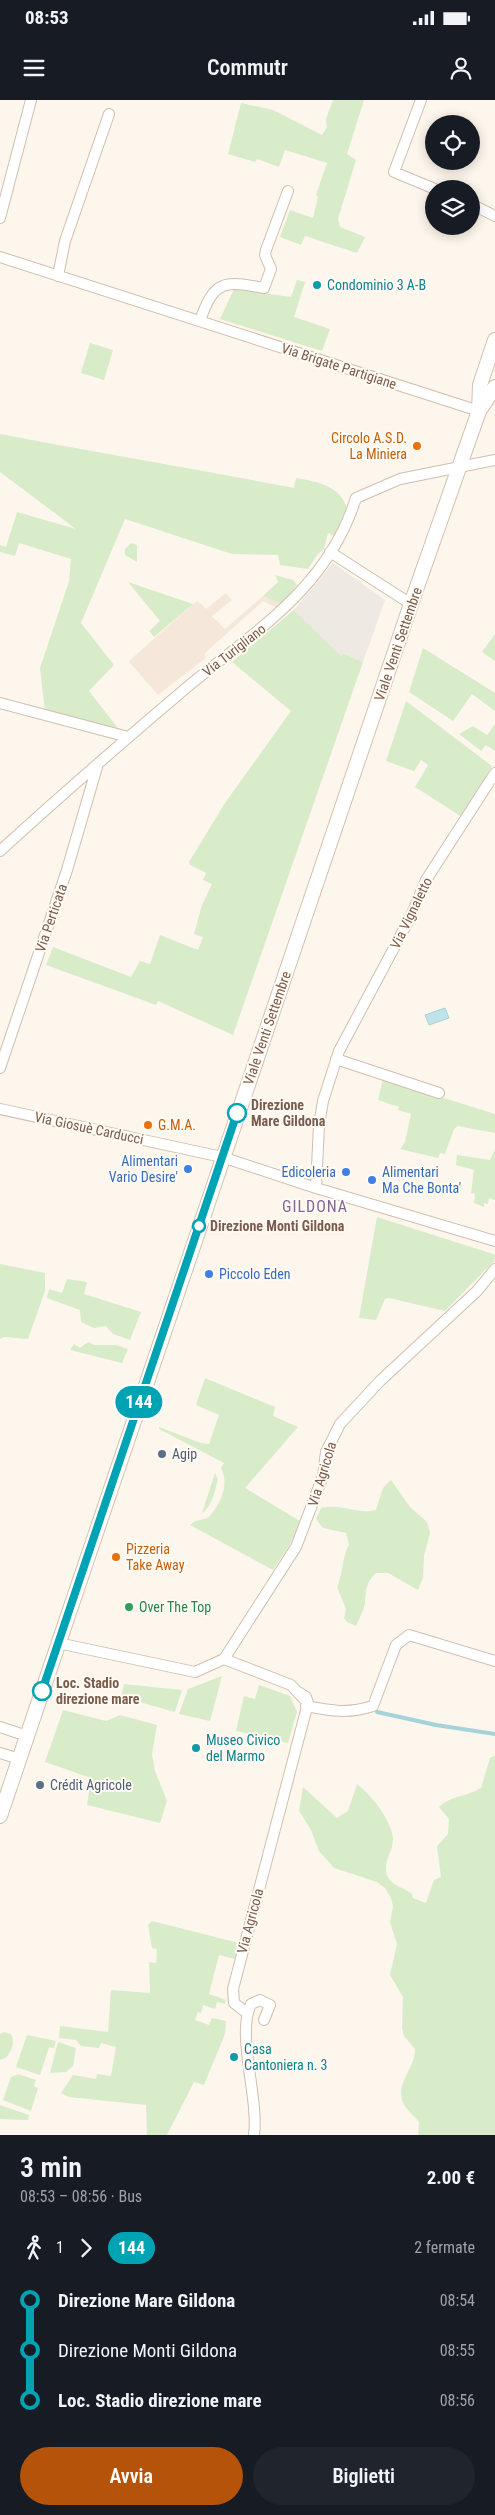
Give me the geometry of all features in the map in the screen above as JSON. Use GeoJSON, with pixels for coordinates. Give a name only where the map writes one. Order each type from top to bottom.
{"type":"FeatureCollection","features":[{"type":"Feature","properties":{"kind":"main road","name":"Viale Venti Settembre"},"geometry":{"type":"LineString","coordinates":[[479,411],[480,385],[495,340]]}},
{"type":"Feature","properties":{"kind":"main road","name":"Viale Venti Settembre"},"geometry":{"type":"LineString","coordinates":[[0,1816],[411,604],[479,411],[495,388]]}},
{"type":"Feature","properties":{"kind":"street"},"geometry":{"type":"LineString","coordinates":[[0,218],[31,100]]}},
{"type":"Feature","properties":{"kind":"street"},"geometry":{"type":"LineString","coordinates":[[421,100],[394,172],[425,185]]}},
{"type":"Feature","properties":{"kind":"street"},"geometry":{"type":"LineString","coordinates":[[58,276],[65,242],[109,114]]}},
{"type":"Feature","properties":{"kind":"street"},"geometry":{"type":"LineString","coordinates":[[200,321],[214,291],[223,285],[233,283],[264,288],[271,269],[265,255],[266,250],[288,191]]}},
{"type":"Feature","properties":{"kind":"street"},"geometry":{"type":"LineString","coordinates":[[480,208],[495,216]]}},
{"type":"Feature","properties":{"kind":"street","name":"Via Brigate Partigiane"},"geometry":{"type":"LineString","coordinates":[[0,257],[479,411]]}},
{"type":"Feature","properties":{"kind":"street","name":"Via Turigliano"},"geometry":{"type":"LineString","coordinates":[[0,850],[189,685],[280,614],[312,578],[330,552],[351,515],[356,498],[400,479],[495,460]]}},
{"type":"Feature","properties":{"kind":"street"},"geometry":{"type":"LineString","coordinates":[[330,552],[411,604]]}},
{"type":"Feature","properties":{"kind":"street"},"geometry":{"type":"LineString","coordinates":[[0,703],[128,737]]}},
{"type":"Feature","properties":{"kind":"street","name":"Via Perticata"},"geometry":{"type":"LineString","coordinates":[[0,1068],[67,870],[97,766]]}},
{"type":"Feature","properties":{"kind":"street","name":"Via Vignaletto"},"geometry":{"type":"LineString","coordinates":[[316,1188],[320,1117],[336,1059],[411,916],[426,880],[495,773]]}},
{"type":"Feature","properties":{"kind":"street"},"geometry":{"type":"LineString","coordinates":[[336,1059],[439,1093]]}},
{"type":"Feature","properties":{"kind":"street","name":"Via Giosuè Carducci"},"geometry":{"type":"LineString","coordinates":[[0,1109],[222,1157],[316,1188],[495,1241]]}},
{"type":"Feature","properties":{"kind":"street","name":"Via Agricola"},"geometry":{"type":"LineString","coordinates":[[224,1659],[296,1547],[323,1476],[326,1452],[340,1424],[380,1381],[477,1290],[495,1269]]}},
{"type":"Feature","properties":{"kind":"street"},"geometry":{"type":"LineString","coordinates":[[58,1643],[195,1672],[224,1659],[291,1685],[306,1697],[306,1706],[354,1712],[373,1706],[396,1645],[409,1635],[495,1661]]}},
{"type":"Feature","properties":{"kind":"street","name":"Via Agricola"},"geometry":{"type":"LineString","coordinates":[[247,2013],[234,2003],[232,1989],[306,1706]]}},
{"type":"Feature","properties":{"kind":"street"},"geometry":{"type":"LineString","coordinates":[[0,1727],[27,1736]]}},
{"type":"Feature","properties":{"kind":"street"},"geometry":{"type":"LineString","coordinates":[[0,1753],[20,1759]]}},
{"type":"Feature","properties":{"kind":"street"},"geometry":{"type":"LineString","coordinates":[[254,2135],[254,2118],[245,2037],[247,2013],[251,2004],[260,2000],[268,2002],[270,2005],[264,2020]]}},
{"type":"Feature","properties":{"kind":"street"},"geometry":{"type":"LineString","coordinates":[[254,2118],[261,2135]]}},
{"type":"Feature","properties":{"kind":"shaded area"},"geometry":{"type":"Polygon","coordinates":[[[333,563],[385,600],[363,662],[346,654],[341,657],[294,610],[333,563]]]}},
{"type":"Feature","properties":{"kind":"shaded area"},"geometry":{"type":"Polygon","coordinates":[[[226,593],[232,600],[212,616],[225,629],[263,596],[283,605],[277,608],[263,601],[204,654],[206,657],[203,660],[158,695],[130,663],[130,660],[193,604],[198,601],[206,609],[226,593]]]}},
{"type":"Feature","properties":{"kind":"green space"},"geometry":{"type":"Polygon","coordinates":[[[333,100],[364,100],[347,154],[356,160],[338,219],[340,227],[365,237],[357,253],[305,236],[301,245],[280,237],[290,210],[313,218],[318,197],[316,195],[327,163],[285,150],[279,167],[257,159],[255,162],[228,154],[241,103],[273,110],[322,135],[327,127],[326,119],[333,100]]]}},
{"type":"Feature","properties":{"kind":"green space"},"geometry":{"type":"Polygon","coordinates":[[[297,280],[305,282],[294,317],[330,329],[322,351],[220,319],[234,289],[291,297],[297,280]]]}},
{"type":"Feature","properties":{"kind":"green space"},"geometry":{"type":"Polygon","coordinates":[[[90,343],[113,350],[104,380],[81,373],[90,343]]]}},
{"type":"Feature","properties":{"kind":"green space"},"geometry":{"type":"Polygon","coordinates":[[[0,434],[294,488],[296,478],[312,481],[333,489],[339,494],[347,508],[334,536],[328,533],[324,549],[317,555],[308,569],[280,565],[278,555],[232,554],[125,519],[81,623],[114,665],[89,691],[121,732],[45,712],[40,668],[69,581],[71,559],[19,543],[15,556],[0,552],[0,545],[6,547],[17,512],[76,529],[0,472],[0,434]]]}},
{"type":"Feature","properties":{"kind":"green space"},"geometry":{"type":"Polygon","coordinates":[[[131,543],[137,545],[137,562],[125,555],[125,549],[131,543]]]}},
{"type":"Feature","properties":{"kind":"green space"},"geometry":{"type":"Polygon","coordinates":[[[275,575],[293,580],[297,585],[283,605],[263,596],[278,582],[275,575]]]}},
{"type":"Feature","properties":{"kind":"green space"},"geometry":{"type":"Polygon","coordinates":[[[128,582],[193,604],[154,637],[149,631],[160,621],[128,582]]]}},
{"type":"Feature","properties":{"kind":"green space"},"geometry":{"type":"Polygon","coordinates":[[[294,610],[341,656],[345,654],[363,662],[233,1035],[158,1001],[156,1005],[46,965],[53,947],[131,977],[140,961],[150,964],[160,935],[198,950],[203,937],[194,934],[202,905],[212,884],[203,880],[206,873],[190,865],[189,862],[225,803],[291,711],[232,662],[294,610]]]}},
{"type":"Feature","properties":{"kind":"green space"},"geometry":{"type":"Polygon","coordinates":[[[495,634],[495,661],[482,652],[495,634]]]}},
{"type":"Feature","properties":{"kind":"green space"},"geometry":{"type":"Polygon","coordinates":[[[423,648],[495,693],[495,711],[472,694],[453,721],[409,692],[423,648]]]}},
{"type":"Feature","properties":{"kind":"green space"},"geometry":{"type":"Polygon","coordinates":[[[406,701],[492,766],[462,817],[415,787],[428,765],[421,760],[414,771],[386,761],[406,701]]]}},
{"type":"Feature","properties":{"kind":"green space"},"geometry":{"type":"Polygon","coordinates":[[[495,724],[495,751],[486,745],[481,751],[459,734],[473,726],[487,735],[495,724]]]}},
{"type":"Feature","properties":{"kind":"green space"},"geometry":{"type":"Polygon","coordinates":[[[383,1079],[495,1114],[495,1133],[458,1126],[454,1129],[445,1154],[440,1153],[438,1158],[400,1149],[405,1142],[411,1114],[398,1110],[399,1107],[378,1100],[383,1079]]]}},
{"type":"Feature","properties":{"kind":"green space"},"geometry":{"type":"Polygon","coordinates":[[[495,1149],[495,1200],[489,1198],[488,1204],[484,1203],[484,1207],[474,1203],[475,1194],[471,1193],[474,1170],[456,1165],[457,1155],[490,1160],[495,1149]]]}},
{"type":"Feature","properties":{"kind":"green space"},"geometry":{"type":"Polygon","coordinates":[[[377,1217],[493,1254],[495,1255],[494,1261],[445,1311],[389,1298],[385,1299],[376,1320],[359,1318],[377,1217]]]}},
{"type":"Feature","properties":{"kind":"green space"},"geometry":{"type":"Polygon","coordinates":[[[0,1264],[45,1273],[45,1291],[28,1339],[4,1337],[0,1339],[0,1264]]]}},
{"type":"Feature","properties":{"kind":"green space"},"geometry":{"type":"Polygon","coordinates":[[[67,1279],[87,1282],[84,1294],[141,1312],[130,1340],[113,1334],[106,1326],[94,1328],[81,1322],[80,1310],[47,1298],[49,1289],[62,1293],[67,1279]]]}},
{"type":"Feature","properties":{"kind":"green space"},"geometry":{"type":"Polygon","coordinates":[[[88,1342],[94,1345],[116,1345],[128,1349],[122,1363],[70,1350],[74,1344],[80,1348],[88,1342]]]}},
{"type":"Feature","properties":{"kind":"green space"},"geometry":{"type":"Polygon","coordinates":[[[205,1378],[275,1407],[273,1416],[298,1427],[245,1488],[300,1521],[289,1546],[273,1570],[190,1525],[195,1521],[208,1518],[220,1501],[224,1488],[224,1474],[221,1468],[224,1463],[159,1429],[159,1427],[201,1443],[209,1444],[219,1415],[196,1405],[205,1378]]]}},
{"type":"Feature","properties":{"kind":"green space"},"geometry":{"type":"Polygon","coordinates":[[[215,1473],[218,1479],[211,1503],[202,1513],[215,1473]]]}},
{"type":"Feature","properties":{"kind":"green space"},"geometry":{"type":"Polygon","coordinates":[[[391,1480],[410,1507],[427,1522],[430,1533],[424,1556],[423,1578],[418,1590],[388,1573],[376,1573],[367,1586],[363,1612],[356,1626],[347,1622],[344,1618],[346,1609],[337,1587],[349,1544],[346,1533],[323,1528],[316,1519],[321,1508],[336,1507],[362,1511],[376,1510],[383,1488],[391,1480]]]}},
{"type":"Feature","properties":{"kind":"green space"},"geometry":{"type":"Polygon","coordinates":[[[222,1676],[210,1721],[179,1714],[188,1689],[222,1676]]]}},
{"type":"Feature","properties":{"kind":"green space"},"geometry":{"type":"Polygon","coordinates":[[[124,1684],[182,1690],[175,1712],[121,1697],[124,1684]]]}},
{"type":"Feature","properties":{"kind":"green space"},"geometry":{"type":"Polygon","coordinates":[[[259,1685],[290,1696],[297,1712],[288,1743],[236,1731],[244,1696],[255,1699],[259,1685]]]}},
{"type":"Feature","properties":{"kind":"green space"},"geometry":{"type":"Polygon","coordinates":[[[63,1710],[106,1721],[120,1715],[157,1725],[152,1754],[155,1771],[167,1801],[160,1823],[87,1805],[91,1778],[45,1762],[63,1710]]]}},
{"type":"Feature","properties":{"kind":"green space"},"geometry":{"type":"Polygon","coordinates":[[[495,1756],[495,2135],[418,2135],[419,2122],[404,2105],[401,2095],[415,2049],[404,2036],[402,2028],[403,1997],[390,1975],[397,1944],[390,1922],[393,1906],[391,1898],[385,1888],[377,1882],[334,1868],[319,1851],[311,1830],[299,1811],[303,1787],[337,1818],[348,1811],[357,1784],[380,1808],[391,1831],[393,1844],[386,1866],[388,1877],[412,1894],[413,1898],[426,1903],[434,1880],[441,1877],[437,1846],[448,1834],[449,1819],[439,1807],[449,1800],[481,1788],[490,1758],[495,1756]]]}},
{"type":"Feature","properties":{"kind":"green space"},"geometry":{"type":"Polygon","coordinates":[[[152,1921],[239,1943],[235,1959],[219,1955],[209,1994],[226,2000],[225,2004],[217,2002],[215,2009],[203,2005],[201,2013],[198,2012],[195,2020],[209,2025],[212,2018],[226,2021],[225,2034],[204,2085],[194,2082],[167,2135],[147,2135],[146,2105],[69,2097],[61,2093],[73,2075],[96,2079],[97,2074],[111,2076],[116,2047],[101,2043],[99,2048],[81,2046],[76,2040],[59,2038],[60,2026],[108,2032],[111,1990],[150,1993],[149,1962],[156,1963],[157,1949],[152,1948],[148,1925],[152,1921]]]}},
{"type":"Feature","properties":{"kind":"green space"},"geometry":{"type":"Polygon","coordinates":[[[4,2032],[11,2034],[13,2044],[7,2056],[0,2060],[0,2034],[4,2032]]]}},
{"type":"Feature","properties":{"kind":"green space"},"geometry":{"type":"Polygon","coordinates":[[[27,2035],[56,2041],[54,2048],[49,2047],[40,2075],[16,2067],[27,2035]]]}},
{"type":"Feature","properties":{"kind":"green space"},"geometry":{"type":"Polygon","coordinates":[[[58,2042],[76,2048],[73,2066],[66,2072],[50,2073],[58,2042]]]}},
{"type":"Feature","properties":{"kind":"green space"},"geometry":{"type":"Polygon","coordinates":[[[18,2074],[36,2080],[34,2086],[38,2088],[31,2111],[3,2100],[11,2077],[18,2074]]]}},
{"type":"Feature","properties":{"kind":"green space"},"geometry":{"type":"Polygon","coordinates":[[[0,2105],[29,2115],[28,2120],[0,2119],[0,2105]]]}},
{"type":"Feature","properties":{"kind":"water"},"geometry":{"type":"Polygon","coordinates":[[[445,1008],[449,1018],[429,1025],[425,1015],[445,1008]]]}},
{"type":"Feature","properties":{"kind":"waterway"},"geometry":{"type":"LineString","coordinates":[[377,1712],[436,1725],[495,1734]]}},
{"type":"Feature","properties":{"kind":"bus line","name":"144"},"geometry":{"type":"LineString","coordinates":[[42,1691],[237,1113]]}},
{"type":"Feature","properties":{"kind":"place","name":"Condominio 3 A-B"},"geometry":{"type":"Point","coordinates":[317,285]}},
{"type":"Feature","properties":{"kind":"place","name":"Circolo A.S.D. La Miniera"},"geometry":{"type":"Point","coordinates":[417,446]}},
{"type":"Feature","properties":{"kind":"place","name":"Direzione Mare Gildona"},"geometry":{"type":"Point","coordinates":[237,1113]}},
{"type":"Feature","properties":{"kind":"place","name":"G.M.A."},"geometry":{"type":"Point","coordinates":[148,1125]}},
{"type":"Feature","properties":{"kind":"place","name":"Alimentari Vario Desire'"},"geometry":{"type":"Point","coordinates":[188,1169]}},
{"type":"Feature","properties":{"kind":"place","name":"Edicoleria"},"geometry":{"type":"Point","coordinates":[346,1172]}},
{"type":"Feature","properties":{"kind":"place","name":"Alimentari Ma Che Bonta'"},"geometry":{"type":"Point","coordinates":[372,1180]}},
{"type":"Feature","properties":{"kind":"place","name":"Direzione Monti Gildona"},"geometry":{"type":"Point","coordinates":[199,1226]}},
{"type":"Feature","properties":{"kind":"place","name":"Piccolo Eden"},"geometry":{"type":"Point","coordinates":[209,1274]}},
{"type":"Feature","properties":{"kind":"place","name":"Agip"},"geometry":{"type":"Point","coordinates":[162,1454]}},
{"type":"Feature","properties":{"kind":"place","name":"Pizzeria Take Away"},"geometry":{"type":"Point","coordinates":[116,1557]}},
{"type":"Feature","properties":{"kind":"place","name":"Over The Top"},"geometry":{"type":"Point","coordinates":[129,1607]}},
{"type":"Feature","properties":{"kind":"place","name":"Loc. Stadio direzione mare"},"geometry":{"type":"Point","coordinates":[42,1691]}},
{"type":"Feature","properties":{"kind":"place","name":"Museo Civico del Marmo"},"geometry":{"type":"Point","coordinates":[196,1748]}},
{"type":"Feature","properties":{"kind":"place","name":"Crédit Agricole"},"geometry":{"type":"Point","coordinates":[40,1785]}},
{"type":"Feature","properties":{"kind":"place","name":"Casa Cantoniera n. 3"},"geometry":{"type":"Point","coordinates":[234,2057]}},
{"type":"Feature","properties":{"kind":"district","name":"GILDONA"},"geometry":{"type":"Point","coordinates":[315,1206]}}]}
